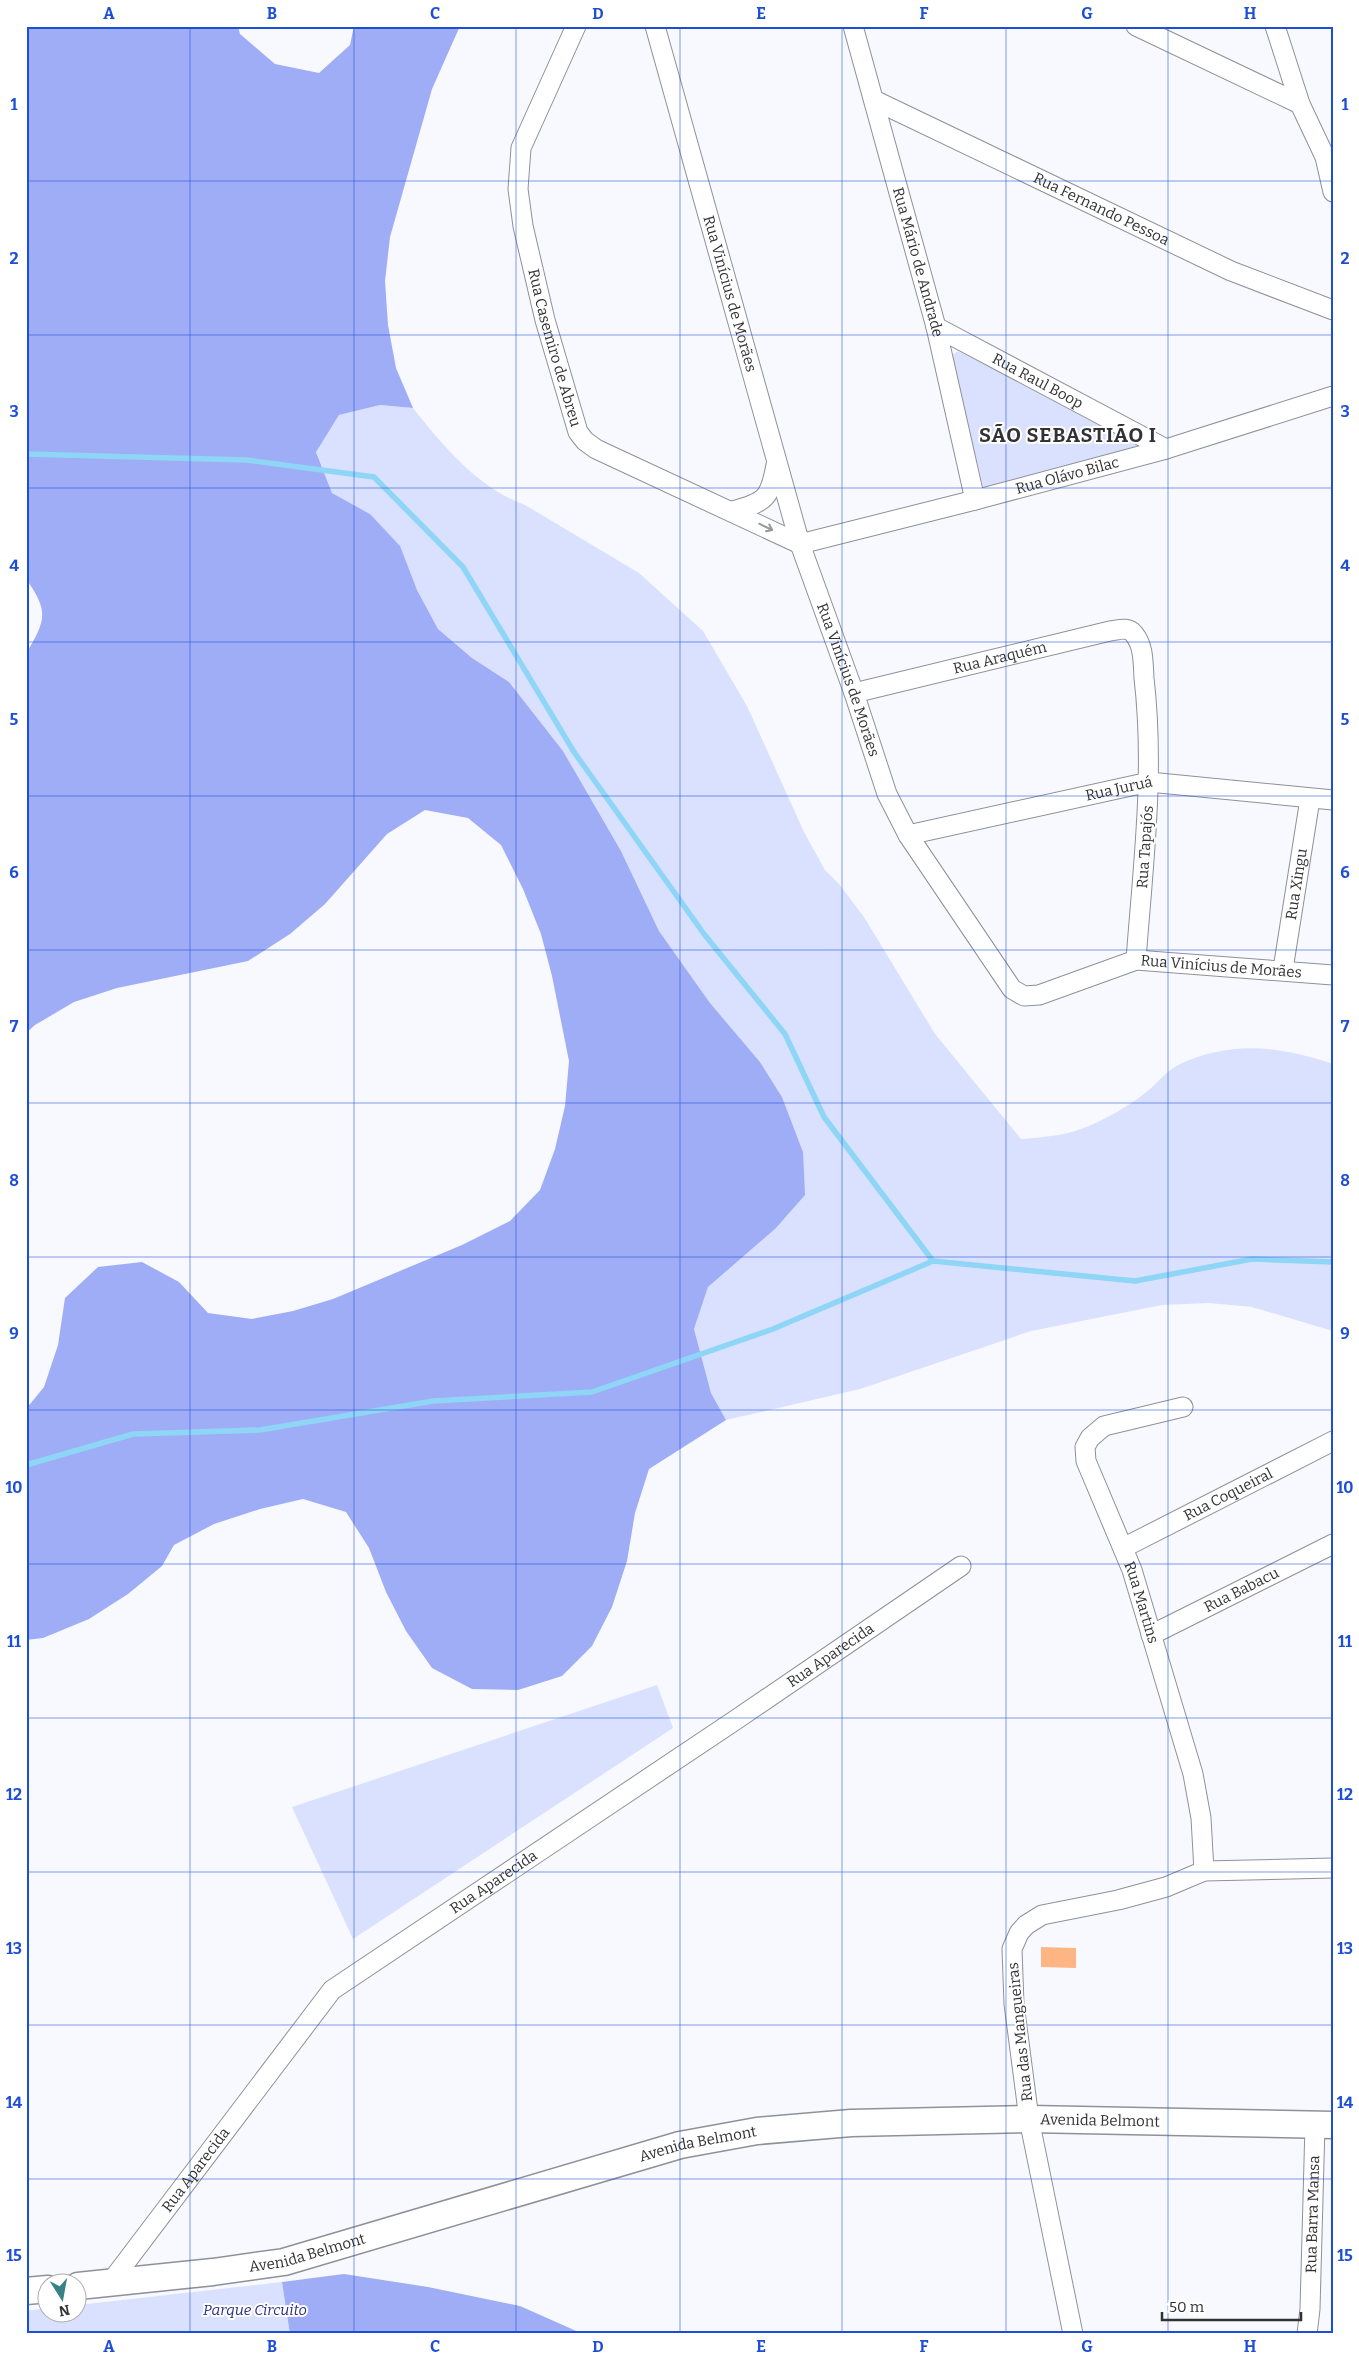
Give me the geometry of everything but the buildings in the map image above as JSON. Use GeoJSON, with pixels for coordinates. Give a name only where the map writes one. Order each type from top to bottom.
{"type":"FeatureCollection","features":[{"type":"Feature","properties":{"kind":"street","name":"Rua Casemiro de Abreu"},"geometry":{"type":"LineString","coordinates":[[576,26],[521,148],[518,189],[523,226],[536,282],[570,409],[578,432],[585,441],[596,449],[733,511],[800,544]]}},
{"type":"Feature","properties":{"kind":"street","name":"Rua Vinícius de Morães"},"geometry":{"type":"LineString","coordinates":[[655,26],[800,544],[854,693],[887,794],[908,835],[1012,989],[1024,996],[1040,996],[1136,960],[1283,969],[1333,975]]}},
{"type":"Feature","properties":{"kind":"street","name":"Rua Mário de Andrade"},"geometry":{"type":"LineString","coordinates":[[853,26],[936,327],[975,500]]}},
{"type":"Feature","properties":{"kind":"street"},"geometry":{"type":"LineString","coordinates":[[1136,26],[1300,104]]}},
{"type":"Feature","properties":{"kind":"street"},"geometry":{"type":"LineString","coordinates":[[1276,26],[1300,104],[1324,157],[1333,192]]}},
{"type":"Feature","properties":{"kind":"street","name":"Rua Fernando Pessoa"},"geometry":{"type":"LineString","coordinates":[[874,100],[1231,271],[1333,310]]}},
{"type":"Feature","properties":{"kind":"street","name":"Rua Raul Boop"},"geometry":{"type":"LineString","coordinates":[[936,327],[1166,449]]}},
{"type":"Feature","properties":{"kind":"street","name":"Rua Olávo Bilac"},"geometry":{"type":"LineString","coordinates":[[800,544],[1166,449],[1333,396]]}},
{"type":"Feature","properties":{"kind":"street"},"geometry":{"type":"LineString","coordinates":[[733,511],[757,504],[765,498],[771,489],[777,461]]}},
{"type":"Feature","properties":{"kind":"street","name":"Rua Araquém"},"geometry":{"type":"LineString","coordinates":[[854,693],[1126,628],[1133,633],[1141,644]]}},
{"type":"Feature","properties":{"kind":"street","name":"Rua Tapajós"},"geometry":{"type":"LineString","coordinates":[[1136,960],[1149,782],[1149,715],[1141,644]]}},
{"type":"Feature","properties":{"kind":"street","name":"Rua Juruá"},"geometry":{"type":"LineString","coordinates":[[908,835],[1149,782],[1333,800]]}},
{"type":"Feature","properties":{"kind":"street","name":"Rua Xingu"},"geometry":{"type":"LineString","coordinates":[[1283,969],[1310,799]]}},
{"type":"Feature","properties":{"kind":"street","name":"Rua Martins"},"geometry":{"type":"LineString","coordinates":[[1183,1407],[1104,1426],[1090,1438],[1085,1447],[1086,1461],[1132,1570],[1193,1774],[1201,1818],[1204,1871]]}},
{"type":"Feature","properties":{"kind":"street","name":"Rua Coqueiral"},"geometry":{"type":"LineString","coordinates":[[1123,1548],[1333,1441]]}},
{"type":"Feature","properties":{"kind":"street","name":"Rua Babacu"},"geometry":{"type":"LineString","coordinates":[[1151,1635],[1333,1544]]}},
{"type":"Feature","properties":{"kind":"street","name":"Rua Aparecida"},"geometry":{"type":"LineString","coordinates":[[110,2283],[332,1990],[737,1719],[961,1566]]}},
{"type":"Feature","properties":{"kind":"street","name":"Rua das Mangueiras"},"geometry":{"type":"LineString","coordinates":[[1073,2334],[1029,2119],[1014,2004],[1012,1949],[1019,1933],[1026,1925],[1042,1915],[1118,1900],[1166,1887],[1204,1871],[1333,1868]]}},
{"type":"Feature","properties":{"kind":"street","name":"Avenida Belmont"},"geometry":{"type":"LineString","coordinates":[[88,2285],[284,2262],[690,2143],[757,2131],[851,2123],[1029,2119],[1324,2125]]}},
{"type":"Feature","properties":{"kind":"street","name":"Rua Barra Mansa"},"geometry":{"type":"LineString","coordinates":[[1307,2334],[1324,2125]]}},
{"type":"Feature","properties":{"kind":"green space"},"geometry":{"type":"Polygon","coordinates":[[[958,351],[1141,443],[1140,451],[991,491],[983,486],[951,356],[958,351]]]}},
{"type":"Feature","properties":{"kind":"green space"},"geometry":{"type":"Polygon","coordinates":[[[380,405],[413,408],[449,451],[477,477],[508,498],[525,505],[639,573],[703,631],[747,706],[804,832],[825,870],[839,884],[864,917],[935,1034],[1021,1139],[1059,1135],[1092,1125],[1148,1091],[1178,1065],[1217,1052],[1255,1048],[1293,1053],[1333,1064],[1333,1331],[1252,1307],[1209,1303],[1162,1305],[1031,1331],[860,1389],[726,1420],[711,1393],[694,1329],[708,1287],[775,1229],[803,1152],[782,1097],[760,1062],[710,1003],[659,931],[621,851],[563,751],[509,682],[472,658],[438,629],[417,590],[370,514],[332,493],[316,451],[339,415],[380,405]]]}},
{"type":"Feature","properties":{"kind":"green space"},"geometry":{"type":"Polygon","coordinates":[[[657,1685],[673,1728],[353,1939],[292,1807],[657,1685]]]}},
{"type":"Feature","properties":{"kind":"green space","name":"Parque Circuito"},"geometry":{"type":"Polygon","coordinates":[[[282,2282],[290,2334],[26,2334],[26,2311],[38,2309],[38,2322],[88,2322],[88,2304],[282,2282]]]}},
{"type":"Feature","properties":{"kind":"shaded area"},"geometry":{"type":"Polygon","coordinates":[[[26,26],[238,26],[240,34],[275,64],[319,73],[350,45],[354,26],[460,26],[432,89],[390,237],[385,281],[388,325],[396,368],[413,408],[380,405],[339,415],[316,452],[332,493],[370,514],[400,546],[417,590],[438,629],[472,658],[509,682],[563,751],[621,851],[659,931],[710,1003],[760,1062],[782,1097],[803,1152],[805,1195],[775,1229],[708,1287],[694,1329],[711,1393],[726,1420],[649,1469],[635,1513],[627,1561],[612,1607],[592,1646],[562,1676],[518,1690],[472,1689],[432,1668],[406,1631],[386,1592],[369,1548],[346,1512],[303,1499],[260,1509],[214,1524],[174,1545],[162,1566],[128,1594],[89,1619],[43,1638],[26,1640],[26,1409],[44,1387],[58,1345],[65,1298],[98,1267],[142,1262],[179,1282],[208,1313],[252,1319],[293,1311],[333,1299],[462,1245],[510,1221],[540,1190],[555,1149],[565,1106],[569,1061],[552,976],[541,934],[523,889],[501,845],[468,818],[425,810],[387,834],[325,904],[290,934],[248,961],[117,988],[74,1002],[35,1025],[26,1033],[26,654],[41,624],[42,609],[34,590],[26,579],[26,26]]]}},
{"type":"Feature","properties":{"kind":"shaded area"},"geometry":{"type":"Polygon","coordinates":[[[344,2274],[428,2287],[520,2306],[583,2334],[290,2334],[282,2282],[344,2274]]]}},
{"type":"Feature","properties":{"kind":"waterway"},"geometry":{"type":"LineString","coordinates":[[26,454],[247,460],[374,477],[463,567],[574,752],[704,934],[785,1034],[824,1117],[933,1261]]}},
{"type":"Feature","properties":{"kind":"waterway"},"geometry":{"type":"LineString","coordinates":[[26,1465],[133,1434],[260,1430],[433,1401],[592,1392],[773,1329],[933,1261],[1135,1281],[1252,1259],[1333,1262]]}},
{"type":"Feature","properties":{"kind":"district","name":"SÃO SEBASTIÃO I"},"geometry":{"type":"Point","coordinates":[1068,435]}}]}
